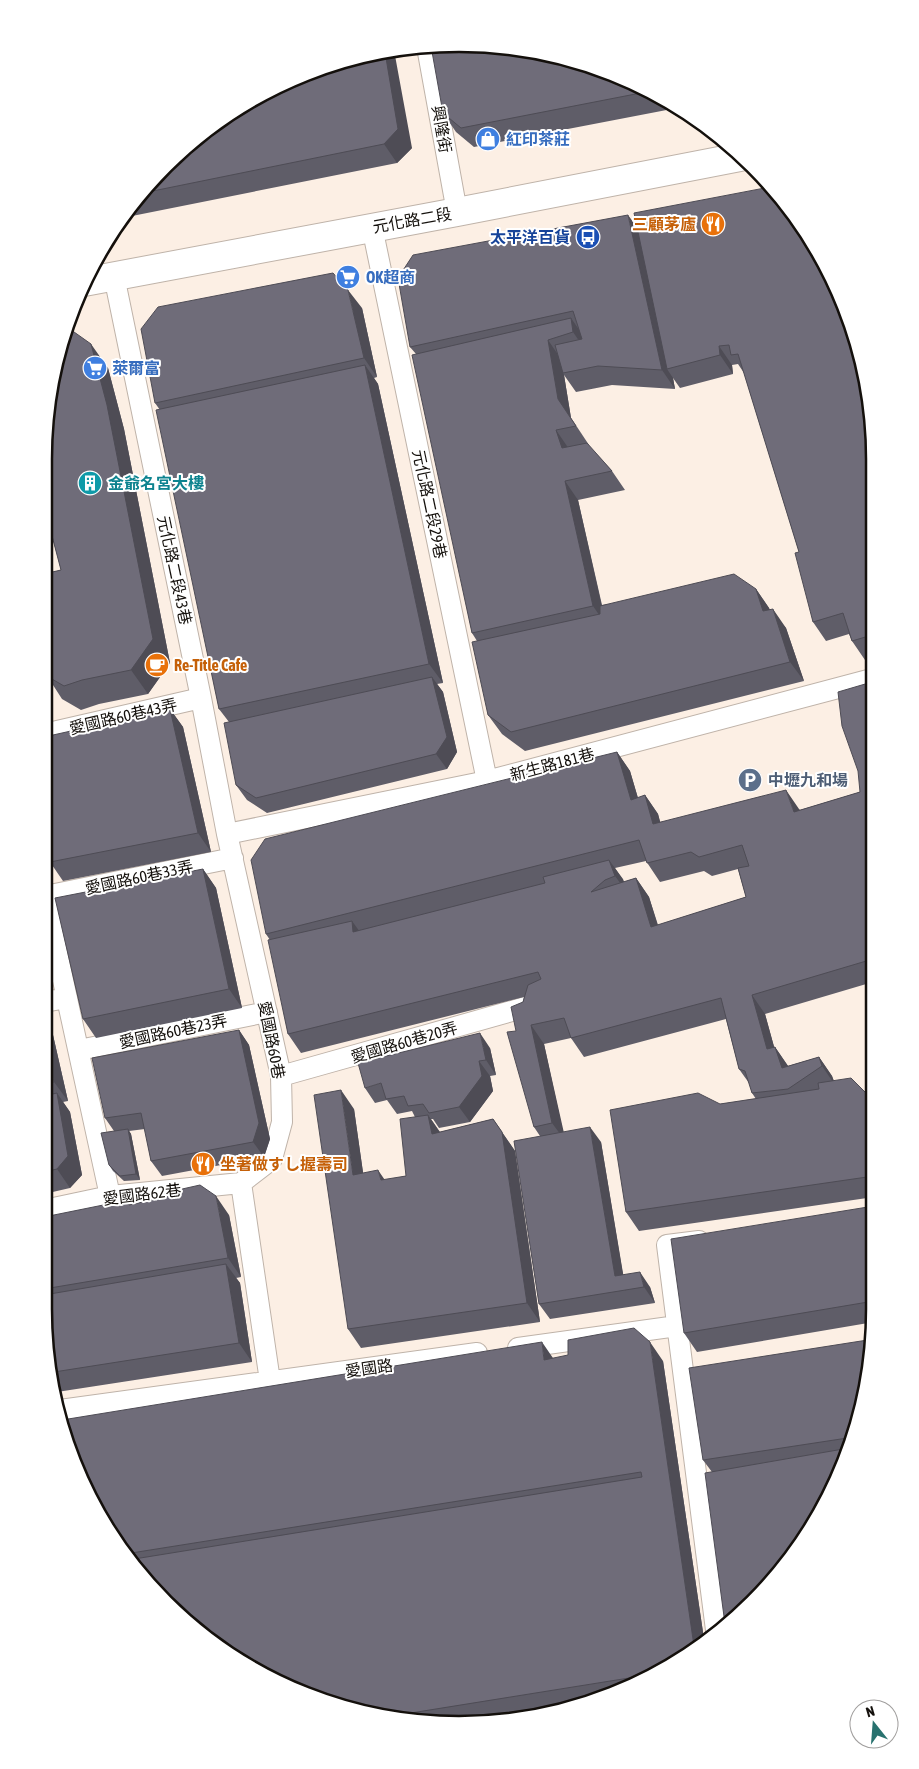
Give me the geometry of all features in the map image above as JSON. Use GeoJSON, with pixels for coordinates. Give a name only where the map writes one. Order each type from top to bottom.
{"type":"FeatureCollection","features":[{"type":"Feature","properties":{"kind":"street","name":"元化路二段"},"geometry":{"type":"LineString","coordinates":[[94,280],[733,158]]}},
{"type":"Feature","properties":{"kind":"lane","name":"興隆街"},"geometry":{"type":"LineString","coordinates":[[428,54],[457,212]]}},
{"type":"Feature","properties":{"kind":"lane","name":"元化路二段29巷"},"geometry":{"type":"LineString","coordinates":[[372,227],[487,781]]}},
{"type":"Feature","properties":{"kind":"lane","name":"元化路二段43巷"},"geometry":{"type":"LineString","coordinates":[[114,276],[201,698],[227,834]]}},
{"type":"Feature","properties":{"kind":"lane","name":"新生路181巷"},"geometry":{"type":"LineString","coordinates":[[227,834],[487,781],[866,681]]}},
{"type":"Feature","properties":{"kind":"lane","name":"愛國路60巷43弄"},"geometry":{"type":"LineString","coordinates":[[52,732],[201,698]]}},
{"type":"Feature","properties":{"kind":"lane","name":"愛國路60巷"},"geometry":{"type":"LineString","coordinates":[[227,834],[281,1076],[282,1122],[272,1159],[241,1183]]}},
{"type":"Feature","properties":{"kind":"lane","name":"愛國路60巷33弄"},"geometry":{"type":"LineString","coordinates":[[52,893],[233,858]]}},
{"type":"Feature","properties":{"kind":"lane"},"geometry":{"type":"LineString","coordinates":[[52,931],[110,1196]]}},
{"type":"Feature","properties":{"kind":"lane"},"geometry":{"type":"LineString","coordinates":[[52,1001],[67,998]]}},
{"type":"Feature","properties":{"kind":"lane","name":"愛國路60巷20弄"},"geometry":{"type":"LineString","coordinates":[[281,1076],[526,1007]]}},
{"type":"Feature","properties":{"kind":"lane","name":"愛國路60巷23弄"},"geometry":{"type":"LineString","coordinates":[[79,1050],[267,1012]]}},
{"type":"Feature","properties":{"kind":"lane"},"geometry":{"type":"LineString","coordinates":[[241,1183],[270,1381]]}},
{"type":"Feature","properties":{"kind":"lane","name":"愛國路62巷"},"geometry":{"type":"LineString","coordinates":[[52,1208],[110,1196],[241,1183]]}},
{"type":"Feature","properties":{"kind":"lane"},"geometry":{"type":"LineString","coordinates":[[716,1239],[666,1245],[677,1326],[693,1374],[716,1625]]}},
{"type":"Feature","properties":{"kind":"lane","name":"愛國路"},"geometry":{"type":"LineString","coordinates":[[65,1409],[677,1326]]}},
{"type":"Feature","properties":{"kind":"building"},"geometry":{"type":"Polygon","coordinates":[[[432,53],[486,53],[539,60],[590,74],[639,93],[461,128],[443,113],[432,53]]]}},
{"type":"Feature","properties":{"kind":"building"},"geometry":{"type":"Polygon","coordinates":[[[386,59],[398,129],[384,144],[154,191],[191,154],[233,121],[256,107],[304,83],[354,66],[386,59]]]}},
{"type":"Feature","properties":{"kind":"building"},"geometry":{"type":"Polygon","coordinates":[[[763,188],[798,233],[825,279],[836,304],[853,354],[863,406],[866,433],[866,637],[852,641],[843,613],[813,622],[795,553],[799,552],[738,354],[731,355],[729,345],[719,346],[720,355],[667,369],[634,213],[763,188]]]}},
{"type":"Feature","properties":{"kind":"building"},"geometry":{"type":"Polygon","coordinates":[[[628,215],[662,370],[598,366],[563,373],[555,345],[582,339],[573,311],[410,347],[398,278],[413,255],[628,215]]]}},
{"type":"Feature","properties":{"kind":"building"},"geometry":{"type":"Polygon","coordinates":[[[333,273],[348,290],[364,358],[155,403],[141,329],[158,307],[333,273]]]}},
{"type":"Feature","properties":{"kind":"building"},"geometry":{"type":"Polygon","coordinates":[[[571,318],[573,332],[548,340],[558,399],[576,426],[556,430],[562,448],[587,443],[612,471],[565,481],[593,606],[472,633],[412,355],[571,318]]]}},
{"type":"Feature","properties":{"kind":"building","name":"金爺名宮大樓"},"geometry":{"type":"Polygon","coordinates":[[[73,331],[91,344],[107,405],[153,639],[131,670],[82,680],[64,686],[52,679],[52,572],[61,570],[52,536],[53,433],[60,380],[73,331]]]}},
{"type":"Feature","properties":{"kind":"building"},"geometry":{"type":"Polygon","coordinates":[[[365,365],[429,664],[219,709],[156,410],[365,365]]]}},
{"type":"Feature","properties":{"kind":"building"},"geometry":{"type":"Polygon","coordinates":[[[734,574],[756,589],[763,611],[773,609],[790,662],[511,732],[488,715],[472,642],[600,614],[600,606],[734,574]]]}},
{"type":"Feature","properties":{"kind":"building"},"geometry":{"type":"Polygon","coordinates":[[[432,677],[447,737],[436,754],[256,798],[236,785],[224,723],[432,677]]]}},
{"type":"Feature","properties":{"kind":"building"},"geometry":{"type":"Polygon","coordinates":[[[866,684],[866,961],[752,995],[767,1049],[775,1047],[782,1068],[819,1057],[822,1066],[788,1089],[752,1093],[745,1071],[739,1069],[721,998],[571,1038],[564,1018],[531,1025],[552,1123],[534,1127],[507,1032],[516,1031],[511,1007],[523,1002],[528,985],[541,979],[538,972],[288,1034],[268,940],[352,921],[353,932],[545,883],[543,877],[609,860],[615,876],[605,880],[591,892],[636,878],[651,927],[746,897],[738,868],[749,866],[742,845],[699,857],[691,852],[647,863],[639,840],[266,934],[251,860],[265,839],[617,752],[631,800],[645,795],[653,824],[786,790],[794,812],[860,792],[858,771],[842,726],[838,692],[866,684]]]}},
{"type":"Feature","properties":{"kind":"building"},"geometry":{"type":"Polygon","coordinates":[[[170,709],[198,833],[52,862],[52,735],[170,709]]]}},
{"type":"Feature","properties":{"kind":"building"},"geometry":{"type":"Polygon","coordinates":[[[203,869],[229,989],[83,1019],[55,898],[203,869]]]}},
{"type":"Feature","properties":{"kind":"building"},"geometry":{"type":"Polygon","coordinates":[[[239,1030],[259,1123],[253,1142],[151,1161],[141,1113],[105,1118],[92,1058],[239,1030]]]}},
{"type":"Feature","properties":{"kind":"building"},"geometry":{"type":"Polygon","coordinates":[[[480,1033],[486,1060],[479,1061],[482,1076],[459,1107],[429,1113],[423,1104],[408,1106],[404,1096],[386,1099],[381,1083],[365,1088],[358,1063],[480,1033]]]}},
{"type":"Feature","properties":{"kind":"building"},"geometry":{"type":"Polygon","coordinates":[[[851,1078],[866,1093],[866,1177],[626,1212],[610,1110],[698,1093],[720,1104],[819,1089],[818,1083],[851,1078]]]}},
{"type":"Feature","properties":{"kind":"building"},"geometry":{"type":"Polygon","coordinates":[[[341,1090],[353,1175],[378,1170],[381,1180],[406,1176],[400,1119],[428,1115],[432,1134],[493,1119],[502,1132],[527,1303],[348,1329],[314,1095],[341,1090]]]}},
{"type":"Feature","properties":{"kind":"building"},"geometry":{"type":"Polygon","coordinates":[[[57,1093],[68,1156],[57,1169],[52,1170],[52,1094],[57,1093]]]}},
{"type":"Feature","properties":{"kind":"building"},"geometry":{"type":"Polygon","coordinates":[[[590,1127],[615,1276],[640,1272],[644,1287],[539,1304],[514,1141],[590,1127]]]}},
{"type":"Feature","properties":{"kind":"building"},"geometry":{"type":"Polygon","coordinates":[[[128,1129],[136,1174],[120,1176],[109,1165],[101,1133],[128,1129]]]}},
{"type":"Feature","properties":{"kind":"building"},"geometry":{"type":"Polygon","coordinates":[[[200,1185],[216,1196],[228,1258],[52,1288],[52,1215],[128,1200],[129,1205],[152,1200],[151,1196],[200,1185]]]}},
{"type":"Feature","properties":{"kind":"building"},"geometry":{"type":"Polygon","coordinates":[[[866,1207],[866,1302],[684,1333],[671,1239],[866,1207]]]}},
{"type":"Feature","properties":{"kind":"building"},"geometry":{"type":"Polygon","coordinates":[[[226,1264],[239,1343],[57,1371],[53,1336],[52,1294],[226,1264]]]}},
{"type":"Feature","properties":{"kind":"building"},"geometry":{"type":"Polygon","coordinates":[[[634,1328],[650,1342],[693,1642],[636,1677],[409,1713],[380,1709],[329,1695],[279,1675],[256,1662],[233,1648],[191,1615],[154,1578],[138,1558],[642,1477],[641,1472],[134,1553],[121,1536],[94,1490],[67,1419],[542,1342],[544,1360],[568,1355],[568,1340],[634,1328]]]}},
{"type":"Feature","properties":{"kind":"building"},"geometry":{"type":"Polygon","coordinates":[[[866,1340],[859,1389],[846,1438],[703,1460],[689,1368],[866,1340]]]}},
{"type":"Feature","properties":{"kind":"building"},"geometry":{"type":"Polygon","coordinates":[[[842,1449],[825,1490],[798,1536],[765,1578],[724,1618],[705,1473],[842,1449]]]}},
{"type":"Feature","properties":{"kind":"place","name":"紅印茶莊"},"geometry":{"type":"Point","coordinates":[488,139]}},
{"type":"Feature","properties":{"kind":"place","name":"三顧茅廬"},"geometry":{"type":"Point","coordinates":[713,224]}},
{"type":"Feature","properties":{"kind":"place","name":"太平洋百貨"},"geometry":{"type":"Point","coordinates":[588,237]}},
{"type":"Feature","properties":{"kind":"place","name":"OK超商"},"geometry":{"type":"Point","coordinates":[348,277]}},
{"type":"Feature","properties":{"kind":"place","name":"萊爾富"},"geometry":{"type":"Point","coordinates":[95,368]}},
{"type":"Feature","properties":{"kind":"place","name":"金爺名宮大樓"},"geometry":{"type":"Point","coordinates":[90,483]}},
{"type":"Feature","properties":{"kind":"place","name":"Re-Title Cafe"},"geometry":{"type":"Point","coordinates":[157,665]}},
{"type":"Feature","properties":{"kind":"place","name":"中壢九和場"},"geometry":{"type":"Point","coordinates":[750,780]}},
{"type":"Feature","properties":{"kind":"place","name":"坐著做すし握壽司"},"geometry":{"type":"Point","coordinates":[203,1164]}}]}
